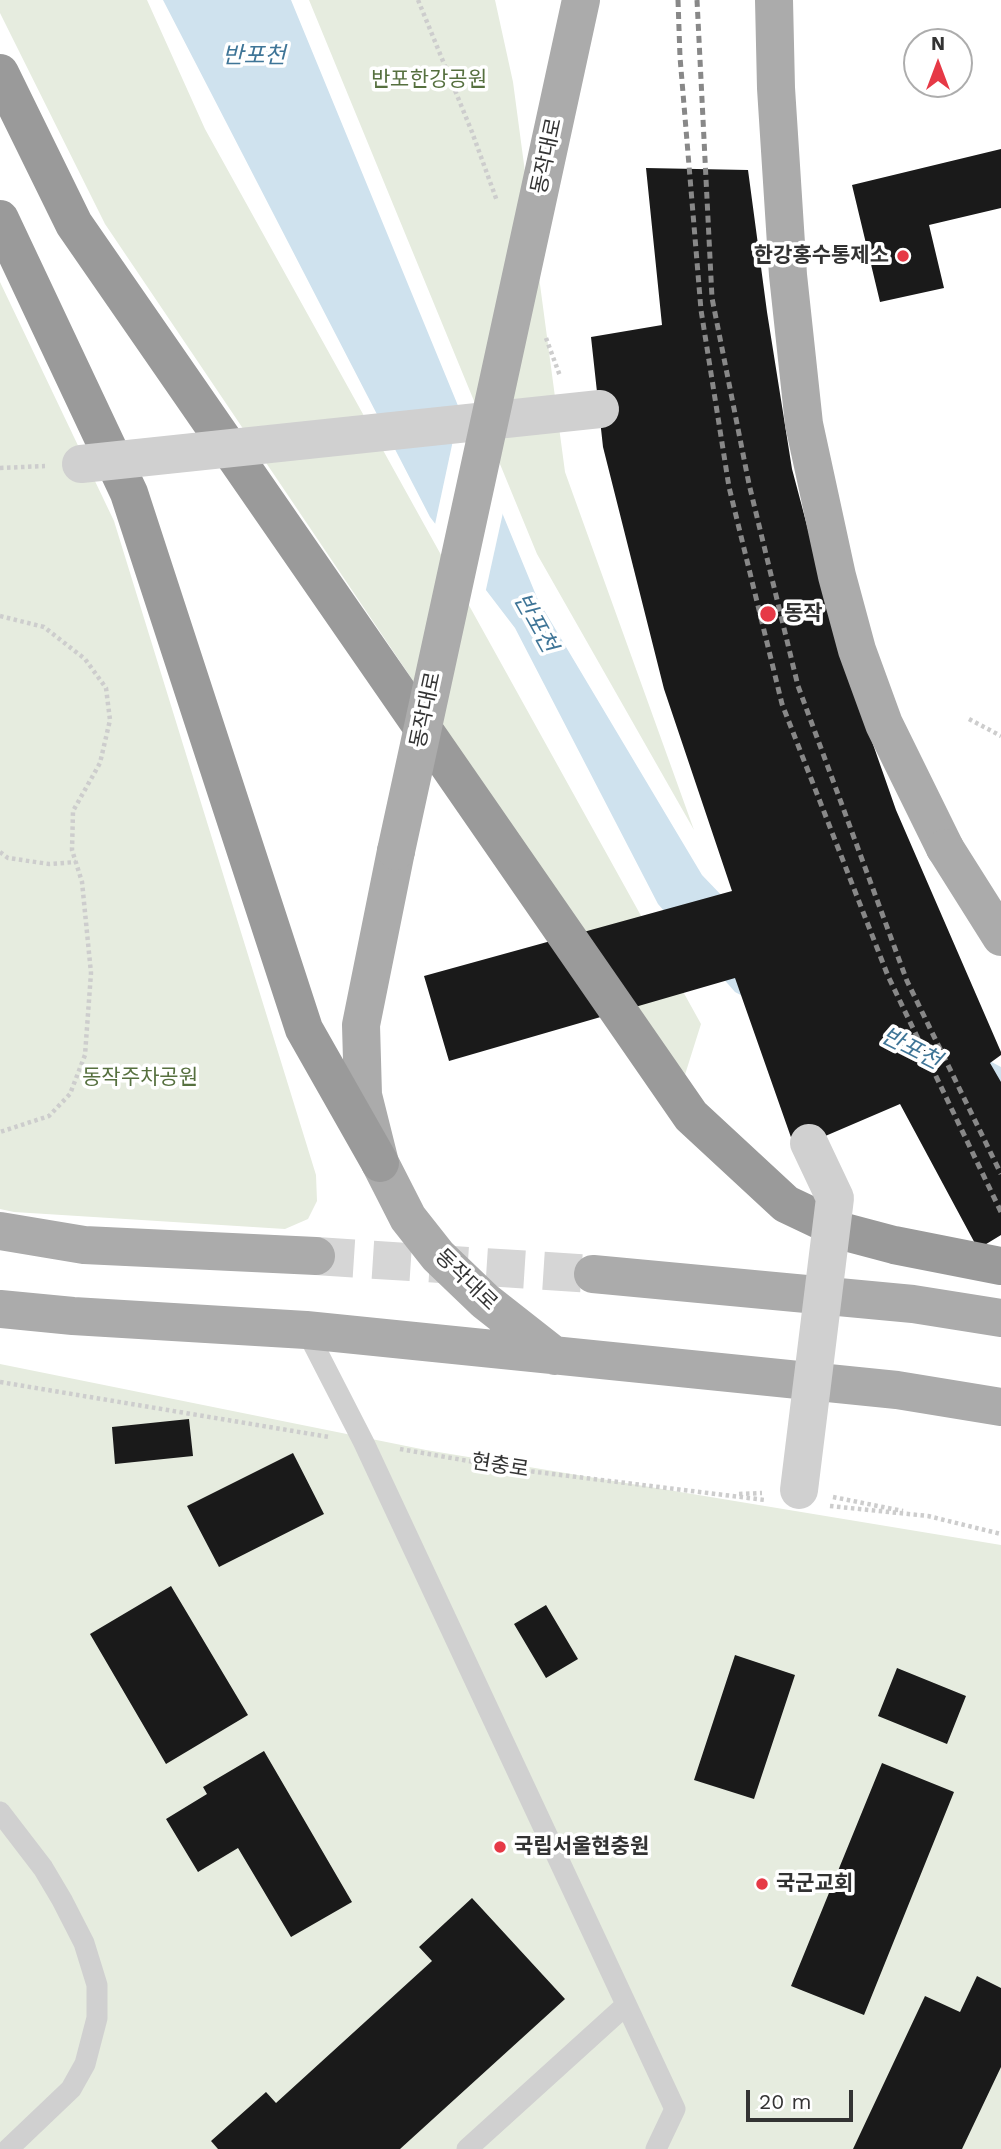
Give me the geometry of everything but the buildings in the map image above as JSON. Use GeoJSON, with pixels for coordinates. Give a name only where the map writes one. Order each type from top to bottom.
{"type":"FeatureCollection","features":[{"type":"Feature","properties":{"kind":"highway"},"geometry":{"type":"LineString","coordinates":[[0,73],[74,224],[691,1116],[786,1205],[845,1232],[894,1245],[1001,1266]]}},
{"type":"Feature","properties":{"kind":"highway"},"geometry":{"type":"LineString","coordinates":[[0,219],[128,493],[304,1029],[380,1163]]}},
{"type":"Feature","properties":{"kind":"main road","name":"동작대로"},"geometry":{"type":"LineString","coordinates":[[555,1356],[485,1301],[438,1256],[408,1217],[380,1163],[363,1095],[361,1025],[396,851],[581,0]]}},
{"type":"Feature","properties":{"kind":"main road"},"geometry":{"type":"LineString","coordinates":[[774,0],[776,88],[788,275],[801,397],[804,424],[837,576],[857,650],[884,724],[945,848],[1001,937]]}},
{"type":"Feature","properties":{"kind":"main road"},"geometry":{"type":"LineString","coordinates":[[0,1231],[84,1245],[316,1256]]}},
{"type":"Feature","properties":{"kind":"main road"},"geometry":{"type":"LineString","coordinates":[[593,1274],[913,1304],[1001,1318]]}},
{"type":"Feature","properties":{"kind":"main road"},"geometry":{"type":"LineString","coordinates":[[0,1309],[306,1330],[897,1390],[1001,1407]]}},
{"type":"Feature","properties":{"kind":"street"},"geometry":{"type":"LineString","coordinates":[[81,464],[600,409]]}},
{"type":"Feature","properties":{"kind":"street"},"geometry":{"type":"LineString","coordinates":[[795,1498],[835,1198],[809,1143]]}},
{"type":"Feature","properties":{"kind":"lane"},"geometry":{"type":"LineString","coordinates":[[306,1330],[364,1443],[675,2109],[656,2149]]}},
{"type":"Feature","properties":{"kind":"lane"},"geometry":{"type":"LineString","coordinates":[[0,1812],[43,1868],[62,1900],[84,1943],[97,1985],[97,2018],[85,2064],[71,2089],[8,2149]]}},
{"type":"Feature","properties":{"kind":"lane"},"geometry":{"type":"LineString","coordinates":[[467,2149],[626,2005]]}},
{"type":"Feature","properties":{"kind":"path"},"geometry":{"type":"LineString","coordinates":[[0,468],[81,464]]}},
{"type":"Feature","properties":{"kind":"path"},"geometry":{"type":"LineString","coordinates":[[0,616],[44,627],[85,659],[106,688],[110,720],[100,763],[74,811],[72,850],[82,882],[91,973],[85,1055],[70,1094],[49,1116],[0,1132]]}},
{"type":"Feature","properties":{"kind":"path"},"geometry":{"type":"LineString","coordinates":[[969,719],[1001,736]]}},
{"type":"Feature","properties":{"kind":"path"},"geometry":{"type":"LineString","coordinates":[[0,852],[8,858],[49,864],[76,862]]}},
{"type":"Feature","properties":{"kind":"path","name":"현충로"},"geometry":{"type":"LineString","coordinates":[[0,1382],[520,1470],[795,1498],[928,1516],[1001,1534]]}},
{"type":"Feature","properties":{"kind":"green space"},"geometry":{"type":"Polygon","coordinates":[[[0,0],[147,0],[205,129],[701,1024],[683,1081],[105,224],[0,13],[0,0]]]}},
{"type":"Feature","properties":{"kind":"green space","name":"반포한강공원"},"geometry":{"type":"Polygon","coordinates":[[[309,0],[495,0],[513,82],[565,472],[694,830],[537,554],[309,0]]]}},
{"type":"Feature","properties":{"kind":"green space","name":"동작주차공원"},"geometry":{"type":"Polygon","coordinates":[[[0,282],[114,521],[316,1175],[317,1201],[308,1219],[285,1229],[0,1209],[0,282]]]}},
{"type":"Feature","properties":{"kind":"green space","name":"국립서울현충원"},"geometry":{"type":"Polygon","coordinates":[[[0,1364],[426,1450],[1001,1545],[1001,2149],[0,2149],[0,1364]]]}},
{"type":"Feature","properties":{"kind":"water","name":"반포천"},"geometry":{"type":"Polygon","coordinates":[[[163,0],[291,0],[538,600],[702,875],[770,946],[1001,1067],[1001,1132],[735,992],[658,904],[515,628],[430,517],[163,0]]]}},
{"type":"Feature","properties":{"kind":"pier"},"geometry":{"type":"Polygon","coordinates":[[[461,403],[504,508],[485,594],[434,529],[461,403]]]}},
{"type":"Feature","properties":{"kind":"tunnel"},"geometry":{"type":"LineString","coordinates":[[316,1256],[593,1274]]}},
{"type":"Feature","properties":{"kind":"railway"},"geometry":{"type":"LineString","coordinates":[[678,0],[680,57],[701,310],[729,487],[782,704],[888,976],[1001,1212]]}},
{"type":"Feature","properties":{"kind":"railway"},"geometry":{"type":"LineString","coordinates":[[697,0],[712,298],[749,484],[798,686],[907,981],[1001,1174]]}},
{"type":"Feature","properties":{"kind":"place","name":"한강홍수통제소"},"geometry":{"type":"Point","coordinates":[903,256]}},
{"type":"Feature","properties":{"kind":"place","name":"동작"},"geometry":{"type":"Point","coordinates":[768,614]}},
{"type":"Feature","properties":{"kind":"place","name":"국립서울현충원"},"geometry":{"type":"Point","coordinates":[500,1847]}},
{"type":"Feature","properties":{"kind":"place","name":"국군교회"},"geometry":{"type":"Point","coordinates":[762,1884]}}]}
